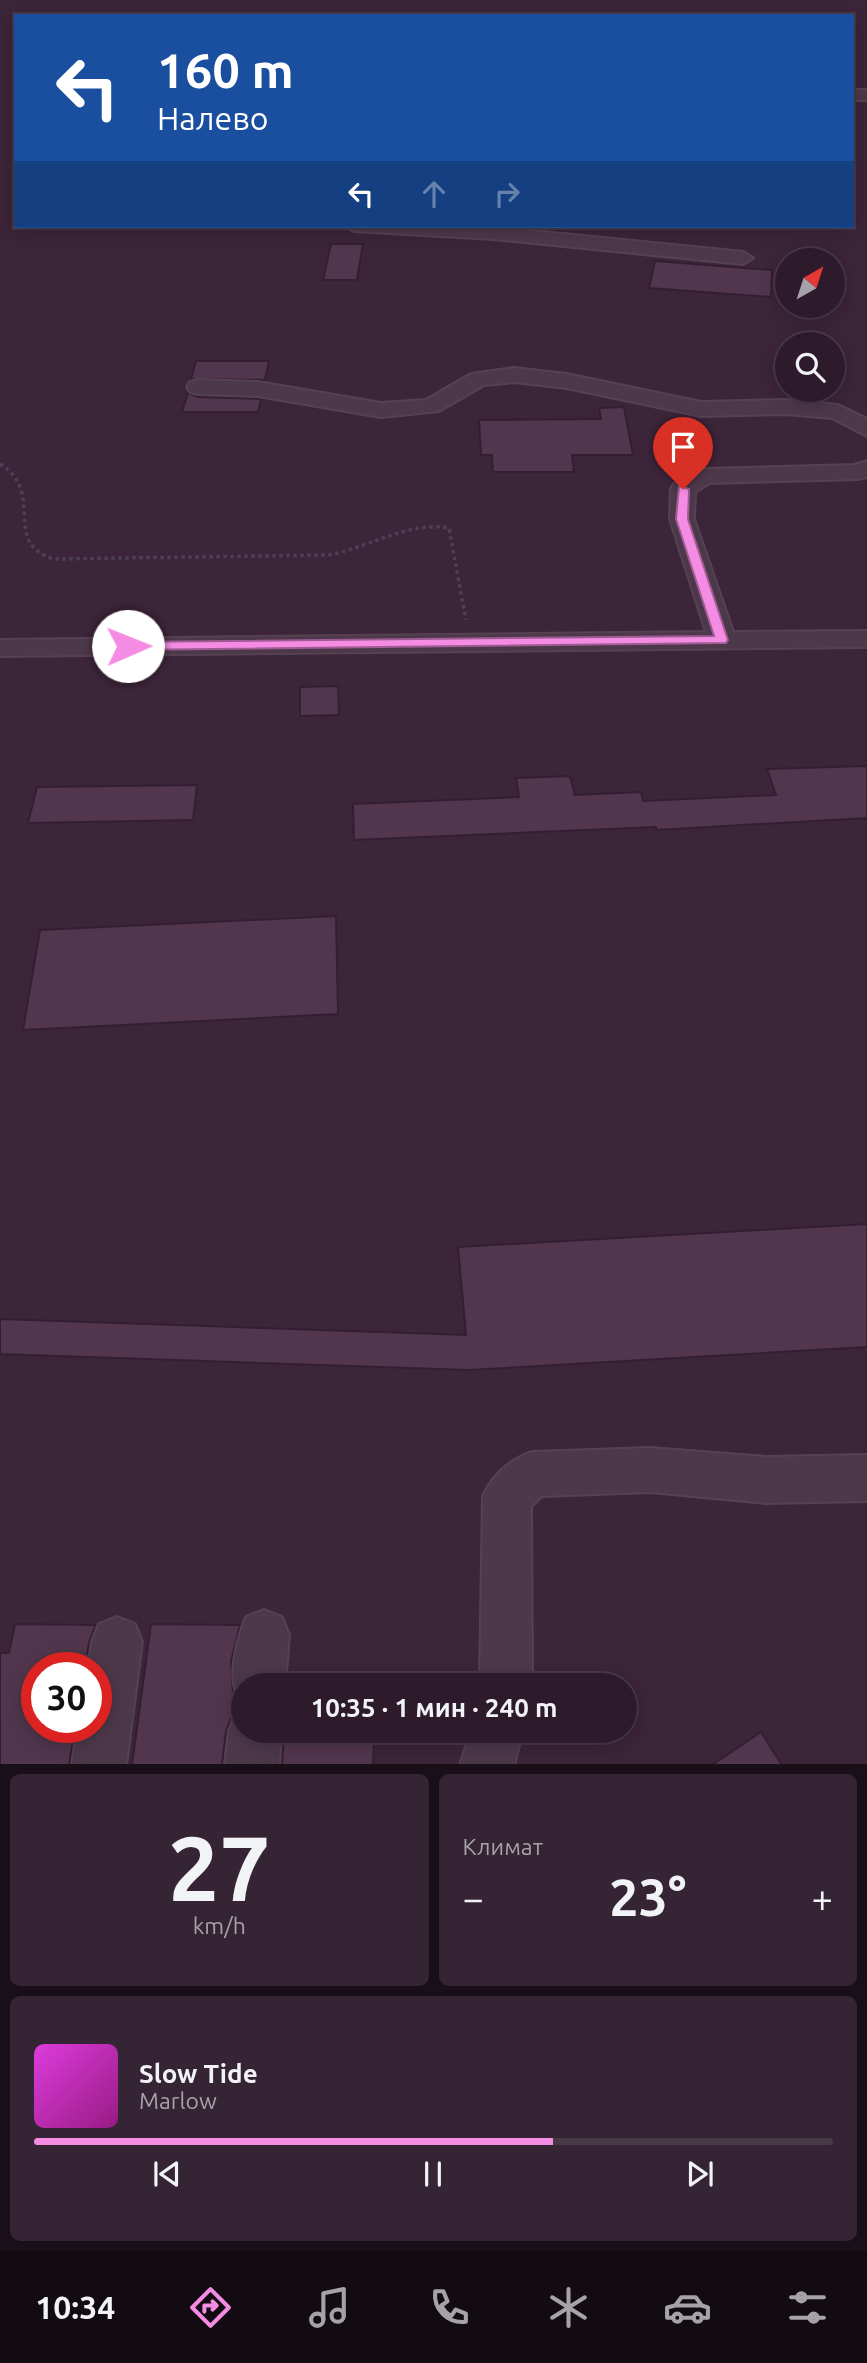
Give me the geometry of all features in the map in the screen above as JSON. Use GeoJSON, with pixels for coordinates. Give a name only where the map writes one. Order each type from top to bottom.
{"type":"FeatureCollection","features":[{"type":"Feature","properties":{"kind":"street"},"geometry":{"type":"LineString","coordinates":[[393,228],[492,233],[743,258]]}},
{"type":"Feature","properties":{"kind":"street"},"geometry":{"type":"LineString","coordinates":[[198,387],[258,389],[381,410],[400,410],[431,406],[479,379],[514,375],[567,380],[701,410],[785,407],[838,412],[867,429]]}},
{"type":"Feature","properties":{"kind":"street"},"geometry":{"type":"LineString","coordinates":[[722,640],[682,519],[683,489],[704,476],[858,472],[867,468]]}},
{"type":"Feature","properties":{"kind":"street"},"geometry":{"type":"LineString","coordinates":[[0,648],[867,639]]}},
{"type":"Feature","properties":{"kind":"street"},"geometry":{"type":"LineString","coordinates":[[506,1673],[507,1496],[531,1474],[650,1470],[766,1480],[867,1478]]}},
{"type":"Feature","properties":{"kind":"street"},"geometry":{"type":"LineString","coordinates":[[260,1673],[264,1635]]}},
{"type":"Feature","properties":{"kind":"street"},"geometry":{"type":"LineString","coordinates":[[99,1764],[117,1642]]}},
{"type":"Feature","properties":{"kind":"street"},"geometry":{"type":"LineString","coordinates":[[252,1764],[254,1743]]}},
{"type":"Feature","properties":{"kind":"street"},"geometry":{"type":"LineString","coordinates":[[487,1764],[493,1743]]}},
{"type":"Feature","properties":{"kind":"path"},"geometry":{"type":"LineString","coordinates":[[0,464],[13,472],[20,484],[27,544],[36,554],[54,559],[328,555],[357,550],[417,526],[435,524],[449,528],[470,643]]}},
{"type":"Feature","properties":{"kind":"building"},"geometry":{"type":"Polygon","coordinates":[[[331,244],[363,244],[357,280],[323,280],[331,244]]]}},
{"type":"Feature","properties":{"kind":"building"},"geometry":{"type":"Polygon","coordinates":[[[655,261],[772,270],[771,297],[649,288],[655,261]]]}},
{"type":"Feature","properties":{"kind":"building"},"geometry":{"type":"Polygon","coordinates":[[[196,361],[269,361],[265,380],[191,379],[196,361]]]}},
{"type":"Feature","properties":{"kind":"building"},"geometry":{"type":"Polygon","coordinates":[[[188,393],[198,397],[261,399],[258,412],[182,412],[188,393]]]}},
{"type":"Feature","properties":{"kind":"building"},"geometry":{"type":"Polygon","coordinates":[[[624,407],[633,455],[572,455],[574,472],[493,472],[492,455],[481,455],[479,420],[601,419],[599,408],[624,407]]]}},
{"type":"Feature","properties":{"kind":"building"},"geometry":{"type":"Polygon","coordinates":[[[338,686],[339,715],[300,716],[300,687],[338,686]]]}},
{"type":"Feature","properties":{"kind":"building"},"geometry":{"type":"Polygon","coordinates":[[[867,766],[867,818],[656,830],[656,827],[354,840],[353,804],[519,797],[516,778],[570,776],[575,795],[641,792],[643,801],[776,795],[767,769],[867,766]]]}},
{"type":"Feature","properties":{"kind":"building"},"geometry":{"type":"Polygon","coordinates":[[[197,785],[193,820],[28,823],[37,787],[197,785]]]}},
{"type":"Feature","properties":{"kind":"building"},"geometry":{"type":"Polygon","coordinates":[[[336,916],[338,1014],[23,1030],[40,930],[336,916]]]}},
{"type":"Feature","properties":{"kind":"building"},"geometry":{"type":"Polygon","coordinates":[[[867,1224],[867,1347],[469,1370],[0,1354],[0,1319],[466,1335],[458,1247],[867,1224]]]}},
{"type":"Feature","properties":{"kind":"building"},"geometry":{"type":"Polygon","coordinates":[[[15,1624],[96,1625],[87,1652],[21,1652],[21,1743],[72,1743],[69,1764],[0,1764],[0,1653],[9,1653],[15,1624]]]}},
{"type":"Feature","properties":{"kind":"building"},"geometry":{"type":"Polygon","coordinates":[[[151,1624],[240,1625],[231,1661],[231,1718],[226,1731],[222,1764],[132,1764],[151,1624]]]}},
{"type":"Feature","properties":{"kind":"building"},"geometry":{"type":"Polygon","coordinates":[[[761,1732],[781,1764],[713,1764],[761,1732]]]}},
{"type":"Feature","properties":{"kind":"building"},"geometry":{"type":"Polygon","coordinates":[[[283,1743],[374,1743],[373,1764],[282,1764],[283,1743]]]}},
{"type":"Feature","properties":{"kind":"route"},"geometry":{"type":"LineString","coordinates":[[128,646],[722,640],[682,519],[683,489]]}}]}
